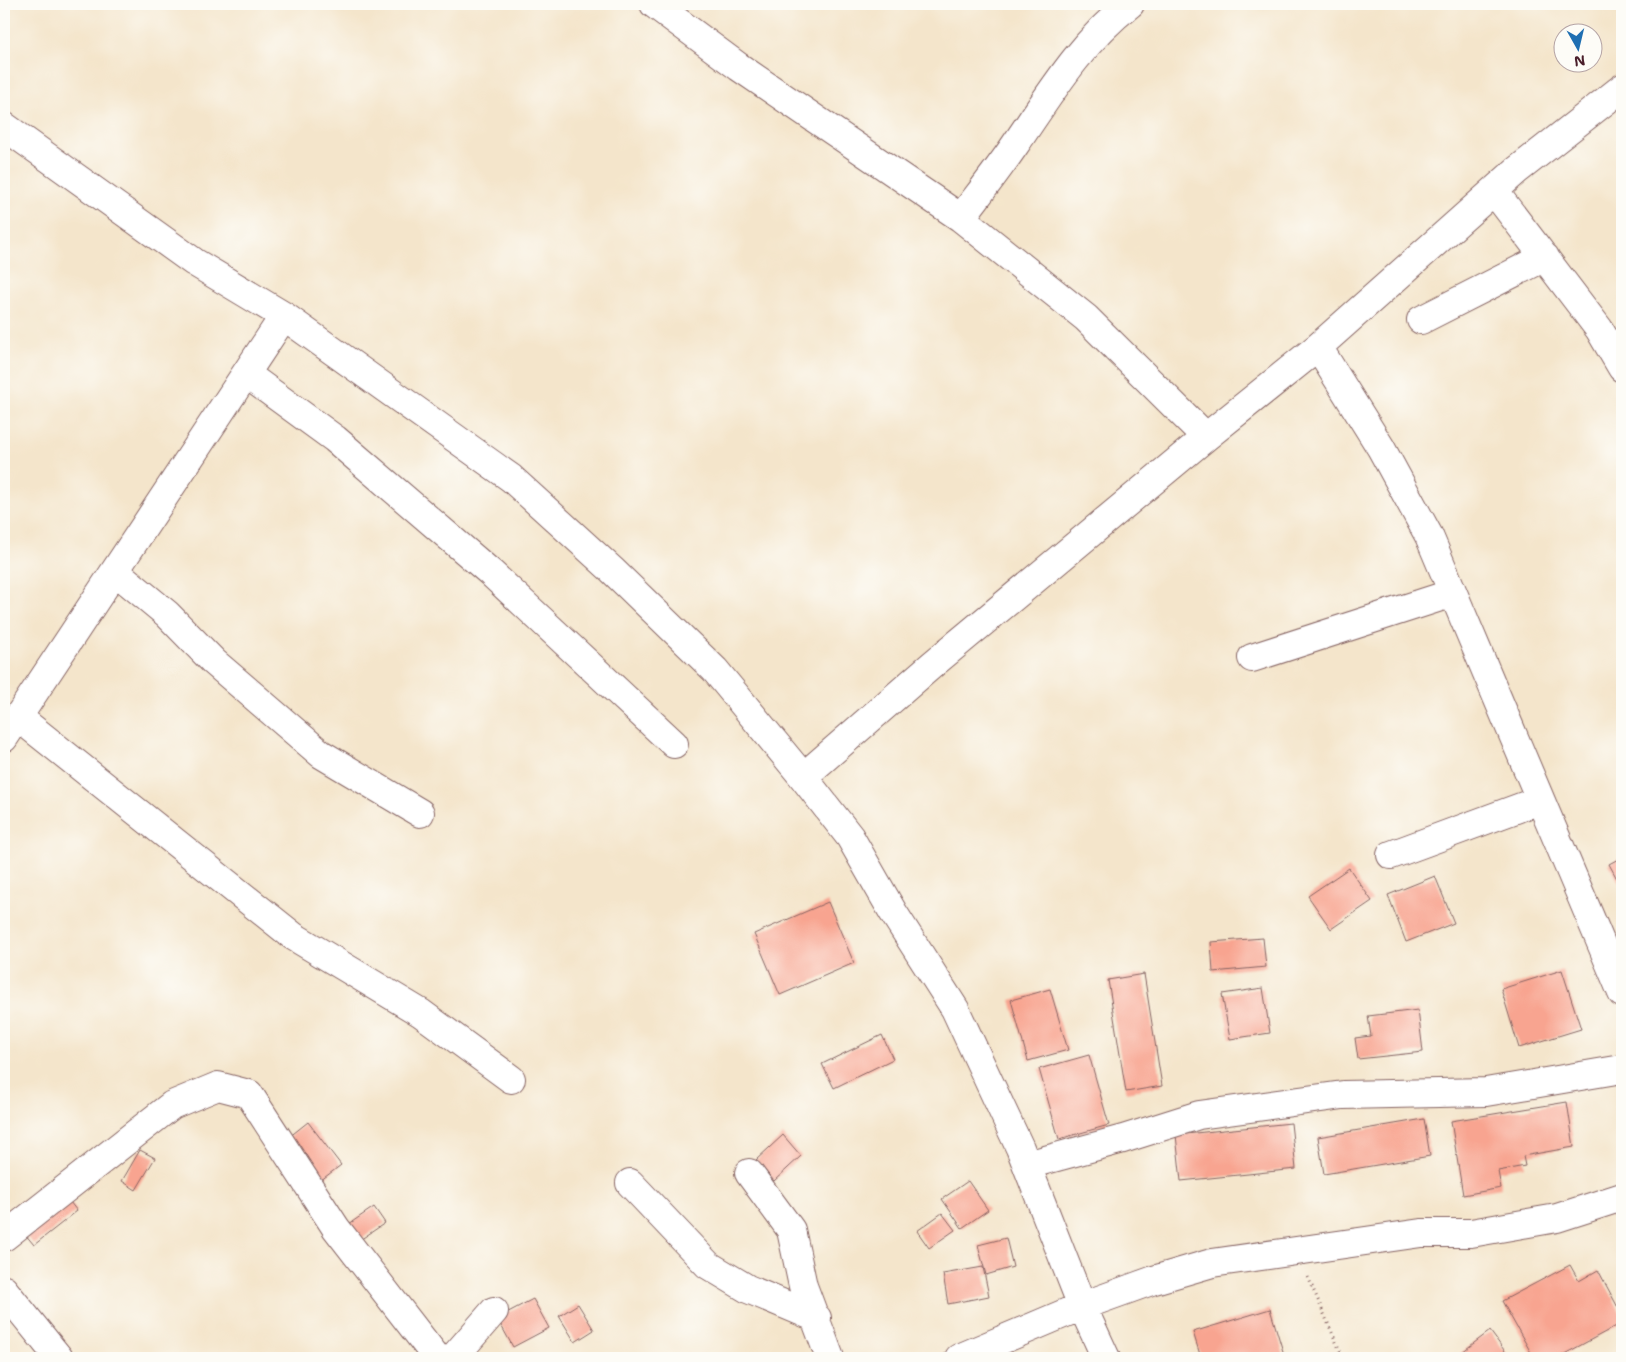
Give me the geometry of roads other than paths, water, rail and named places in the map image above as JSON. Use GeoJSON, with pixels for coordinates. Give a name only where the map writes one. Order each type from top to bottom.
{"type":"FeatureCollection","features":[{"type":"Feature","properties":{"kind":"street"},"geometry":{"type":"LineString","coordinates":[[654,4],[738,67],[961,218],[1086,318],[1206,436]]}},
{"type":"Feature","properties":{"kind":"street"},"geometry":{"type":"LineString","coordinates":[[961,218],[1014,146],[1067,67],[1109,20],[1130,4]]}},
{"type":"Feature","properties":{"kind":"street"},"geometry":{"type":"LineString","coordinates":[[803,777],[933,664],[1206,436],[1318,347],[1494,191],[1622,88]]}},
{"type":"Feature","properties":{"kind":"street"},"geometry":{"type":"LineString","coordinates":[[4,126],[194,262],[284,316],[511,478],[612,570],[715,670],[803,777],[850,838],[893,912],[955,1009],[1027,1165],[1082,1306],[1106,1358]]}},
{"type":"Feature","properties":{"kind":"street"},"geometry":{"type":"LineString","coordinates":[[1494,191],[1599,329],[1622,368]]}},
{"type":"Feature","properties":{"kind":"street"},"geometry":{"type":"LineString","coordinates":[[1421,320],[1545,257]]}},
{"type":"Feature","properties":{"kind":"street"},"geometry":{"type":"LineString","coordinates":[[284,316],[11,727],[293,936],[420,1013],[511,1080]]}},
{"type":"Feature","properties":{"kind":"street"},"geometry":{"type":"LineString","coordinates":[[1318,347],[1381,448],[1429,536],[1622,993]]}},
{"type":"Feature","properties":{"kind":"street"},"geometry":{"type":"LineString","coordinates":[[246,374],[335,440],[491,573],[674,744]]}},
{"type":"Feature","properties":{"kind":"street"},"geometry":{"type":"LineString","coordinates":[[115,571],[167,614],[214,662],[321,754],[420,813]]}},
{"type":"Feature","properties":{"kind":"street"},"geometry":{"type":"LineString","coordinates":[[1252,658],[1453,593]]}},
{"type":"Feature","properties":{"kind":"street"},"geometry":{"type":"LineString","coordinates":[[1391,855],[1540,800]]}},
{"type":"Feature","properties":{"kind":"street"},"geometry":{"type":"LineString","coordinates":[[1027,1165],[1123,1139],[1199,1115],[1343,1095],[1486,1092],[1622,1069]]}},
{"type":"Feature","properties":{"kind":"street"},"geometry":{"type":"LineString","coordinates":[[4,1237],[172,1105],[218,1086],[249,1094],[336,1228],[437,1358]]}},
{"type":"Feature","properties":{"kind":"street"},"geometry":{"type":"LineString","coordinates":[[749,1173],[791,1230],[803,1286],[830,1358]]}},
{"type":"Feature","properties":{"kind":"street"},"geometry":{"type":"LineString","coordinates":[[630,1183],[708,1265],[748,1289],[816,1318]]}},
{"type":"Feature","properties":{"kind":"street"},"geometry":{"type":"LineString","coordinates":[[959,1358],[1082,1306],[1154,1280],[1212,1263],[1421,1233],[1471,1233],[1557,1218],[1622,1197]]}},
{"type":"Feature","properties":{"kind":"street"},"geometry":{"type":"LineString","coordinates":[[4,1290],[59,1358]]}},
{"type":"Feature","properties":{"kind":"street"},"geometry":{"type":"LineString","coordinates":[[452,1358],[494,1311]]}}]}
